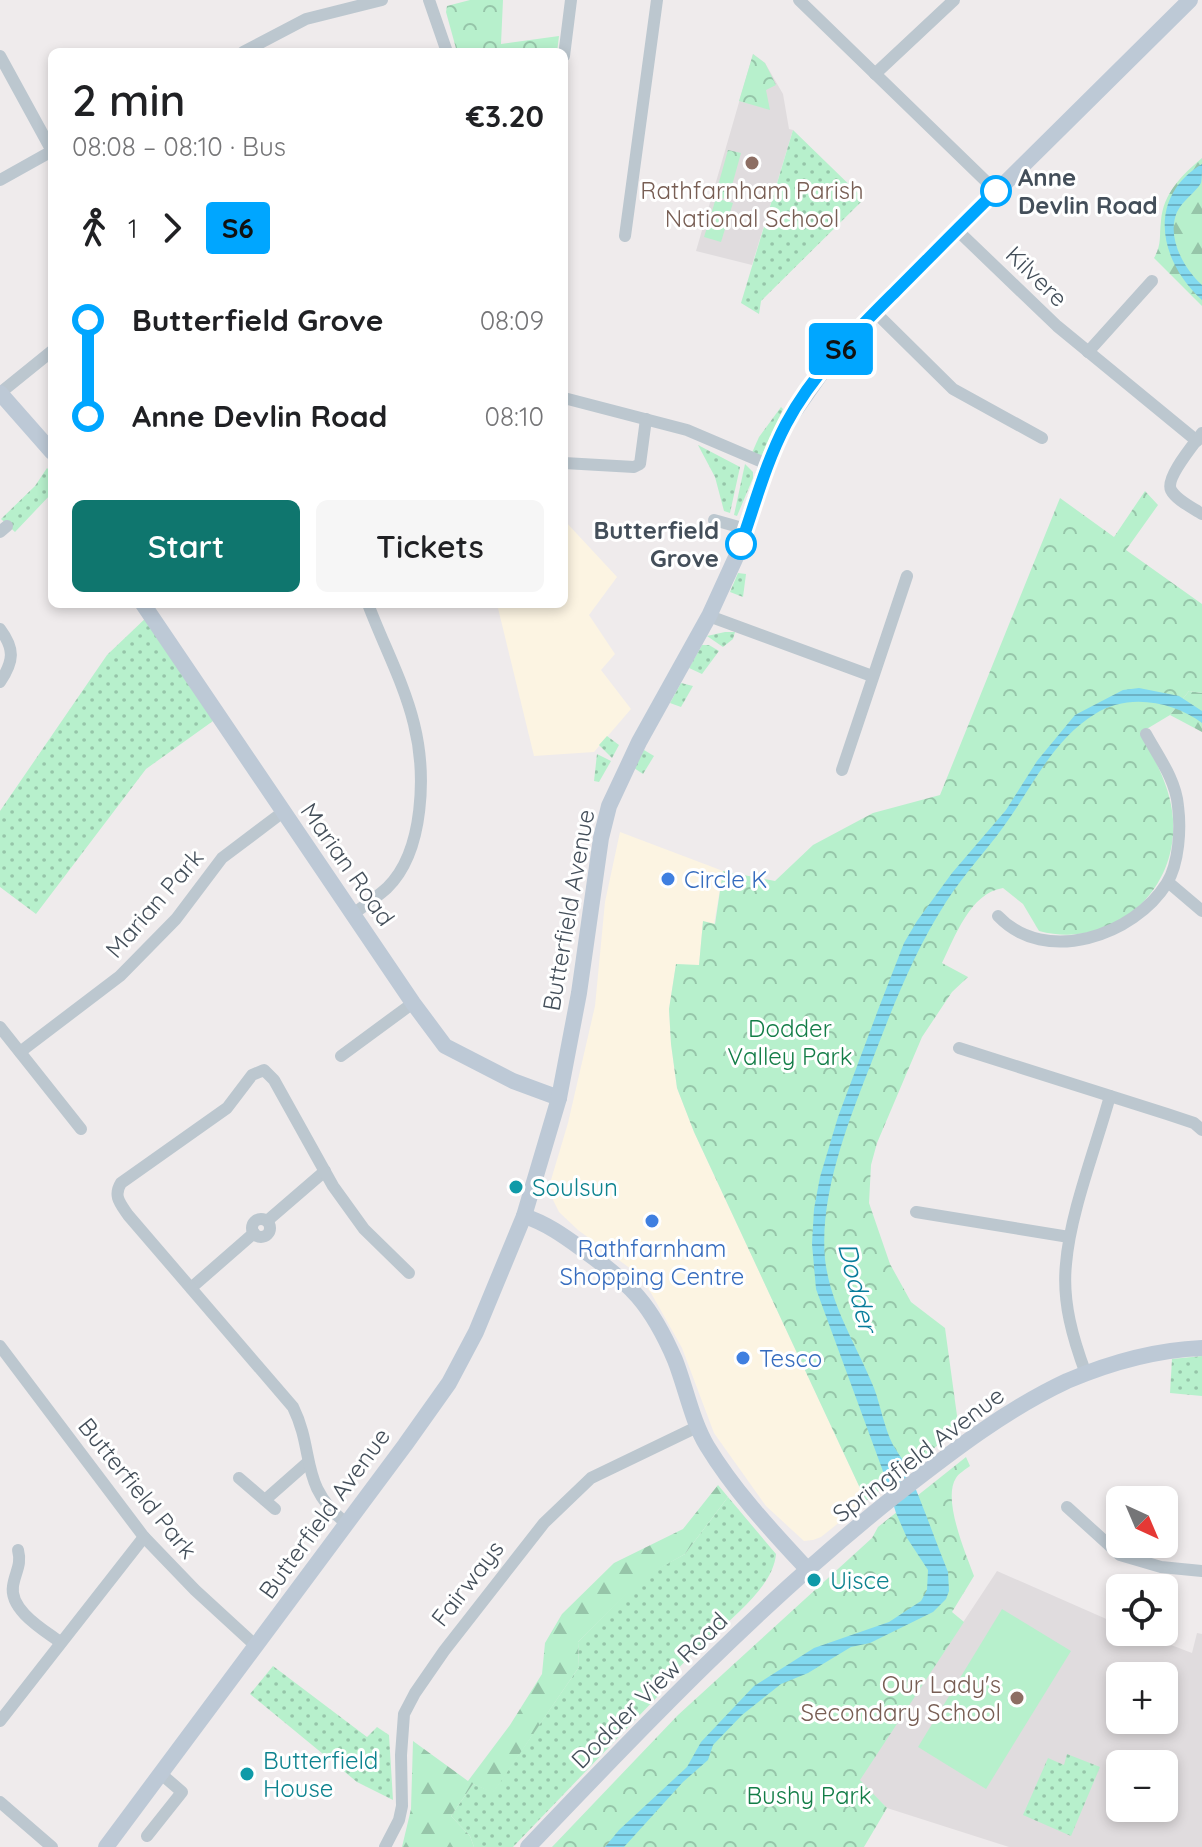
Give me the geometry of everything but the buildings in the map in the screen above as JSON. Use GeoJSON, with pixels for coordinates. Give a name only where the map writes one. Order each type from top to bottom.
{"type":"FeatureCollection","features":[{"type":"Feature","properties":{"kind":"main road","name":"Butterfield Avenue"},"geometry":{"type":"LineString","coordinates":[[106,1847],[449,1383],[476,1332],[524,1216],[559,1098],[609,806],[639,742],[709,616],[736,557],[767,464],[787,422],[829,362],[875,312],[1190,0]]}},
{"type":"Feature","properties":{"kind":"main road"},"geometry":{"type":"LineString","coordinates":[[0,393],[48,447]]}},
{"type":"Feature","properties":{"kind":"main road","name":"Marian Road"},"geometry":{"type":"LineString","coordinates":[[146,608],[445,1046],[513,1081],[559,1098]]}},
{"type":"Feature","properties":{"kind":"main road"},"geometry":{"type":"LineString","coordinates":[[524,1216],[540,1221],[565,1236],[629,1283],[650,1310],[665,1337],[706,1444],[743,1498],[808,1570]]}},
{"type":"Feature","properties":{"kind":"main road","name":"Springfield Avenue"},"geometry":{"type":"LineString","coordinates":[[808,1570],[881,1507],[1017,1408],[1086,1374],[1146,1356],[1202,1348]]}},
{"type":"Feature","properties":{"kind":"main road","name":"Dodder View Road"},"geometry":{"type":"LineString","coordinates":[[528,1847],[663,1707],[808,1570]]}},
{"type":"Feature","properties":{"kind":"street"},"geometry":{"type":"LineString","coordinates":[[251,48],[306,19],[382,0]]}},
{"type":"Feature","properties":{"kind":"street"},"geometry":{"type":"LineString","coordinates":[[429,0],[446,48]]}},
{"type":"Feature","properties":{"kind":"street"},"geometry":{"type":"LineString","coordinates":[[565,48],[571,0]]}},
{"type":"Feature","properties":{"kind":"street"},"geometry":{"type":"LineString","coordinates":[[625,236],[657,0]]}},
{"type":"Feature","properties":{"kind":"street"},"geometry":{"type":"LineString","coordinates":[[799,0],[996,191]]}},
{"type":"Feature","properties":{"kind":"street"},"geometry":{"type":"LineString","coordinates":[[875,74],[954,0]]}},
{"type":"Feature","properties":{"kind":"street"},"geometry":{"type":"LineString","coordinates":[[0,56],[48,144]]}},
{"type":"Feature","properties":{"kind":"street"},"geometry":{"type":"LineString","coordinates":[[0,180],[48,153]]}},
{"type":"Feature","properties":{"kind":"street","name":"Kilvere"},"geometry":{"type":"LineString","coordinates":[[957,230],[1057,326],[1199,437],[1173,475],[1170,488],[1176,496],[1202,514]]}},
{"type":"Feature","properties":{"kind":"street"},"geometry":{"type":"LineString","coordinates":[[1088,352],[1152,281]]}},
{"type":"Feature","properties":{"kind":"street"},"geometry":{"type":"LineString","coordinates":[[875,312],[953,389],[1042,438]]}},
{"type":"Feature","properties":{"kind":"street"},"geometry":{"type":"LineString","coordinates":[[0,393],[48,354]]}},
{"type":"Feature","properties":{"kind":"street"},"geometry":{"type":"LineString","coordinates":[[568,399],[687,430],[767,464]]}},
{"type":"Feature","properties":{"kind":"street"},"geometry":{"type":"LineString","coordinates":[[568,463],[634,467],[640,464],[646,419]]}},
{"type":"Feature","properties":{"kind":"street"},"geometry":{"type":"LineString","coordinates":[[714,520],[746,529]]}},
{"type":"Feature","properties":{"kind":"street"},"geometry":{"type":"LineString","coordinates":[[842,770],[907,576]]}},
{"type":"Feature","properties":{"kind":"street"},"geometry":{"type":"LineString","coordinates":[[353,914],[389,886],[405,861],[417,823],[422,787],[415,726],[370,608]]}},
{"type":"Feature","properties":{"kind":"street"},"geometry":{"type":"LineString","coordinates":[[709,616],[872,676]]}},
{"type":"Feature","properties":{"kind":"street"},"geometry":{"type":"LineString","coordinates":[[0,629],[13,651],[11,665],[0,682]]}},
{"type":"Feature","properties":{"kind":"street"},"geometry":{"type":"LineString","coordinates":[[998,916],[1006,925],[1039,938],[1089,940],[1118,928],[1146,907],[1168,882],[1176,856],[1178,804],[1170,778],[1146,734]]}},
{"type":"Feature","properties":{"kind":"street","name":"Marian Park"},"geometry":{"type":"LineString","coordinates":[[20,1052],[120,976],[176,919],[222,858],[283,812]]}},
{"type":"Feature","properties":{"kind":"street"},"geometry":{"type":"LineString","coordinates":[[1168,882],[1202,911]]}},
{"type":"Feature","properties":{"kind":"street"},"geometry":{"type":"LineString","coordinates":[[341,1056],[413,1003]]}},
{"type":"Feature","properties":{"kind":"street"},"geometry":{"type":"LineString","coordinates":[[0,1027],[81,1129]]}},
{"type":"Feature","properties":{"kind":"street"},"geometry":{"type":"LineString","coordinates":[[959,1048],[1194,1123],[1202,1130]]}},
{"type":"Feature","properties":{"kind":"street"},"geometry":{"type":"LineString","coordinates":[[348,1523],[317,1485],[307,1463],[302,1431],[293,1407],[117,1200],[117,1190],[121,1183],[227,1108],[252,1075],[264,1070],[274,1080],[333,1186],[364,1229],[409,1273]]}},
{"type":"Feature","properties":{"kind":"street"},"geometry":{"type":"LineString","coordinates":[[1086,1374],[1069,1324],[1065,1266],[1069,1237],[1110,1096]]}},
{"type":"Feature","properties":{"kind":"street"},"geometry":{"type":"LineString","coordinates":[[191,1288],[254,1233],[252,1228],[255,1221],[267,1221],[325,1171]]}},
{"type":"Feature","properties":{"kind":"street"},"geometry":{"type":"LineString","coordinates":[[916,1212],[1069,1237]]}},
{"type":"Feature","properties":{"kind":"street","name":"Butterfield Park"},"geometry":{"type":"LineString","coordinates":[[0,1346],[144,1537],[195,1590],[256,1646]]}},
{"type":"Feature","properties":{"kind":"street","name":"Fairways"},"geometry":{"type":"LineString","coordinates":[[385,1847],[399,1820],[402,1806],[404,1714],[444,1651],[544,1523],[591,1478],[699,1426]]}},
{"type":"Feature","properties":{"kind":"street"},"geometry":{"type":"LineString","coordinates":[[239,1478],[270,1504],[307,1463]]}},
{"type":"Feature","properties":{"kind":"street"},"geometry":{"type":"LineString","coordinates":[[1067,1507],[1120,1555],[1161,1567],[1202,1571]]}},
{"type":"Feature","properties":{"kind":"street"},"geometry":{"type":"LineString","coordinates":[[0,1721],[144,1537]]}},
{"type":"Feature","properties":{"kind":"street"},"geometry":{"type":"LineString","coordinates":[[18,1550],[21,1561],[12,1588],[13,1596],[22,1611],[60,1642]]}},
{"type":"Feature","properties":{"kind":"street"},"geometry":{"type":"LineString","coordinates":[[147,1836],[182,1792],[160,1773]]}},
{"type":"Feature","properties":{"kind":"street"},"geometry":{"type":"LineString","coordinates":[[0,1802],[52,1847]]}},
{"type":"Feature","properties":{"kind":"shaded area","name":"Rathfarnham Parish National School"},"geometry":{"type":"Polygon","coordinates":[[[753,54],[765,63],[783,94],[789,129],[793,130],[752,265],[696,251],[753,54]]]}},
{"type":"Feature","properties":{"kind":"shaded area"},"geometry":{"type":"Polygon","coordinates":[[[568,524],[617,577],[589,615],[615,654],[601,670],[631,709],[594,752],[534,756],[498,608],[568,608],[568,524]]]}},
{"type":"Feature","properties":{"kind":"shaded area","name":"Rathfarnham Shopping Centre"},"geometry":{"type":"Polygon","coordinates":[[[620,832],[723,871],[714,924],[703,922],[699,966],[676,964],[669,1009],[671,1044],[677,1088],[694,1132],[866,1501],[813,1540],[804,1541],[766,1506],[714,1433],[682,1348],[651,1293],[635,1272],[559,1212],[548,1190],[568,1123],[595,1006],[605,902],[620,832]]]}},
{"type":"Feature","properties":{"kind":"shaded area","name":"Our Lady's Secondary School"},"geometry":{"type":"Polygon","coordinates":[[[997,1571],[1106,1619],[1106,1646],[1174,1646],[1192,1653],[1197,1633],[1202,1634],[1202,1847],[1009,1847],[887,1808],[859,1780],[997,1571]]]}},
{"type":"Feature","properties":{"kind":"green space"},"geometry":{"type":"Polygon","coordinates":[[[470,0],[503,0],[501,44],[559,36],[558,48],[456,48],[447,6],[470,0]]]}},
{"type":"Feature","properties":{"kind":"green space"},"geometry":{"type":"Polygon","coordinates":[[[753,54],[765,63],[776,85],[766,90],[770,110],[739,101],[753,54]]]}},
{"type":"Feature","properties":{"kind":"green space"},"geometry":{"type":"Polygon","coordinates":[[[793,130],[864,199],[761,301],[759,314],[741,303],[793,130]]]}},
{"type":"Feature","properties":{"kind":"green space"},"geometry":{"type":"Polygon","coordinates":[[[728,150],[741,153],[728,200],[715,196],[728,150]]]}},
{"type":"Feature","properties":{"kind":"green space"},"geometry":{"type":"Polygon","coordinates":[[[1202,158],[1202,306],[1154,258],[1165,202],[1181,178],[1202,158]]]}},
{"type":"Feature","properties":{"kind":"green space"},"geometry":{"type":"Polygon","coordinates":[[[716,198],[733,203],[721,242],[704,237],[716,198]]]}},
{"type":"Feature","properties":{"kind":"green space"},"geometry":{"type":"Polygon","coordinates":[[[781,407],[783,409],[762,455],[751,455],[759,437],[781,407]]]}},
{"type":"Feature","properties":{"kind":"green space"},"geometry":{"type":"Polygon","coordinates":[[[698,445],[740,467],[730,513],[724,511],[715,477],[698,445]]]}},
{"type":"Feature","properties":{"kind":"green space"},"geometry":{"type":"Polygon","coordinates":[[[745,464],[753,472],[753,478],[737,516],[734,515],[745,464]]]}},
{"type":"Feature","properties":{"kind":"green space"},"geometry":{"type":"Polygon","coordinates":[[[47,468],[48,497],[15,532],[1,519],[35,486],[47,468]]]}},
{"type":"Feature","properties":{"kind":"green space","name":"Dodder Valley Park"},"geometry":{"type":"Polygon","coordinates":[[[1145,491],[1158,505],[1126,550],[1202,604],[1202,693],[1189,691],[1170,715],[1140,733],[1166,785],[1173,819],[1172,846],[1152,892],[1135,910],[1114,923],[1091,932],[1066,935],[1039,931],[1023,904],[1003,888],[981,898],[973,907],[958,929],[942,963],[968,977],[952,992],[922,1037],[877,1143],[871,1165],[869,1203],[890,1264],[911,1302],[945,1328],[958,1423],[956,1431],[866,1501],[694,1132],[677,1088],[669,1009],[676,964],[699,965],[703,921],[715,924],[723,871],[775,881],[813,845],[873,813],[940,795],[1060,498],[1114,537],[1145,491]]]}},
{"type":"Feature","properties":{"kind":"green space"},"geometry":{"type":"Polygon","coordinates":[[[738,573],[746,574],[743,597],[730,592],[738,573]]]}},
{"type":"Feature","properties":{"kind":"green space"},"geometry":{"type":"Polygon","coordinates":[[[150,614],[220,716],[146,769],[36,914],[0,887],[0,811],[107,655],[150,614]]]}},
{"type":"Feature","properties":{"kind":"green space"},"geometry":{"type":"Polygon","coordinates":[[[735,632],[733,639],[723,647],[707,636],[735,632]]]}},
{"type":"Feature","properties":{"kind":"green space"},"geometry":{"type":"Polygon","coordinates":[[[702,645],[719,651],[702,674],[689,668],[702,645]]]}},
{"type":"Feature","properties":{"kind":"green space"},"geometry":{"type":"Polygon","coordinates":[[[681,683],[693,686],[681,707],[670,703],[681,683]]]}},
{"type":"Feature","properties":{"kind":"green space"},"geometry":{"type":"Polygon","coordinates":[[[1189,691],[1202,693],[1202,732],[1170,715],[1189,691]]]}},
{"type":"Feature","properties":{"kind":"green space"},"geometry":{"type":"Polygon","coordinates":[[[607,736],[619,745],[612,758],[599,745],[607,736]]]}},
{"type":"Feature","properties":{"kind":"green space"},"geometry":{"type":"Polygon","coordinates":[[[644,750],[654,756],[643,774],[634,768],[644,750]]]}},
{"type":"Feature","properties":{"kind":"green space"},"geometry":{"type":"Polygon","coordinates":[[[597,754],[611,761],[599,782],[594,781],[597,754]]]}},
{"type":"Feature","properties":{"kind":"green space"},"geometry":{"type":"Polygon","coordinates":[[[1202,1356],[1202,1396],[1170,1393],[1172,1359],[1202,1356]]]}},
{"type":"Feature","properties":{"kind":"green space","name":"Bushy Park"},"geometry":{"type":"Polygon","coordinates":[[[966,1457],[970,1466],[960,1473],[952,1487],[953,1512],[974,1576],[952,1612],[964,1622],[860,1780],[887,1808],[864,1847],[552,1847],[678,1715],[872,1538],[878,1527],[966,1457]]]}},
{"type":"Feature","properties":{"kind":"green space"},"geometry":{"type":"Polygon","coordinates":[[[718,1485],[728,1497],[685,1554],[641,1579],[578,1642],[579,1667],[493,1793],[473,1784],[451,1816],[470,1836],[474,1847],[402,1847],[411,1809],[413,1741],[468,1781],[510,1725],[542,1674],[545,1643],[562,1614],[614,1563],[683,1529],[718,1485]]]}},
{"type":"Feature","properties":{"kind":"green space"},"geometry":{"type":"Polygon","coordinates":[[[728,1497],[776,1554],[771,1572],[759,1590],[686,1660],[659,1695],[513,1847],[474,1847],[470,1836],[451,1816],[473,1784],[493,1792],[579,1667],[578,1642],[641,1578],[685,1554],[728,1497]]]}},
{"type":"Feature","properties":{"kind":"green space"},"geometry":{"type":"Polygon","coordinates":[[[1002,1609],[1071,1651],[986,1789],[918,1747],[1002,1609]]]}},
{"type":"Feature","properties":{"kind":"green space"},"geometry":{"type":"Polygon","coordinates":[[[273,1666],[367,1737],[377,1727],[389,1735],[393,1800],[357,1782],[250,1694],[273,1666]]]}},
{"type":"Feature","properties":{"kind":"green space"},"geometry":{"type":"Polygon","coordinates":[[[1067,1754],[1100,1767],[1071,1836],[1023,1815],[1048,1758],[1064,1765],[1067,1754]]]}},
{"type":"Feature","properties":{"kind":"water"},"geometry":{"type":"Polygon","coordinates":[[[1202,164],[1201,183],[1177,212],[1174,232],[1183,261],[1202,285],[1202,300],[1176,267],[1168,249],[1165,230],[1166,212],[1172,194],[1184,178],[1202,164]]]}},
{"type":"Feature","properties":{"kind":"water"},"geometry":{"type":"Polygon","coordinates":[[[1139,688],[1179,696],[1202,711],[1202,723],[1164,705],[1121,703],[1095,714],[1058,747],[1003,827],[953,891],[924,940],[863,1084],[831,1183],[824,1234],[832,1293],[948,1572],[949,1591],[946,1599],[933,1612],[870,1643],[851,1647],[808,1673],[781,1684],[742,1715],[713,1745],[708,1760],[683,1782],[624,1847],[605,1847],[687,1767],[701,1742],[754,1686],[814,1648],[889,1622],[921,1601],[927,1590],[928,1570],[907,1538],[896,1513],[816,1289],[812,1244],[820,1177],[838,1117],[878,1010],[904,943],[917,921],[952,873],[1006,810],[1037,761],[1075,715],[1123,690],[1139,688]]]}},
{"type":"Feature","properties":{"kind":"bus line","name":"S6"},"geometry":{"type":"LineString","coordinates":[[741,544],[767,464],[805,393],[875,312],[996,191]]}},
{"type":"Feature","properties":{"kind":"place","name":"Rathfarnham Parish National School"},"geometry":{"type":"Point","coordinates":[752,163]}},
{"type":"Feature","properties":{"kind":"place","name":"Anne Devlin Road"},"geometry":{"type":"Point","coordinates":[996,191]}},
{"type":"Feature","properties":{"kind":"place","name":"Butterfield Grove"},"geometry":{"type":"Point","coordinates":[741,544]}},
{"type":"Feature","properties":{"kind":"place","name":"Circle K"},"geometry":{"type":"Point","coordinates":[668,879]}},
{"type":"Feature","properties":{"kind":"place","name":"Soulsun"},"geometry":{"type":"Point","coordinates":[516,1187]}},
{"type":"Feature","properties":{"kind":"place","name":"Rathfarnham Shopping Centre"},"geometry":{"type":"Point","coordinates":[652,1221]}},
{"type":"Feature","properties":{"kind":"place","name":"Tesco"},"geometry":{"type":"Point","coordinates":[743,1358]}},
{"type":"Feature","properties":{"kind":"place","name":"Uisce"},"geometry":{"type":"Point","coordinates":[814,1580]}},
{"type":"Feature","properties":{"kind":"place","name":"Our Lady's Secondary School"},"geometry":{"type":"Point","coordinates":[1017,1698]}},
{"type":"Feature","properties":{"kind":"place","name":"Butterfield House"},"geometry":{"type":"Point","coordinates":[247,1774]}},
{"type":"Feature","properties":{"kind":"water label","name":"Dodder"},"geometry":{"type":"Point","coordinates":[858,1287]}}]}
